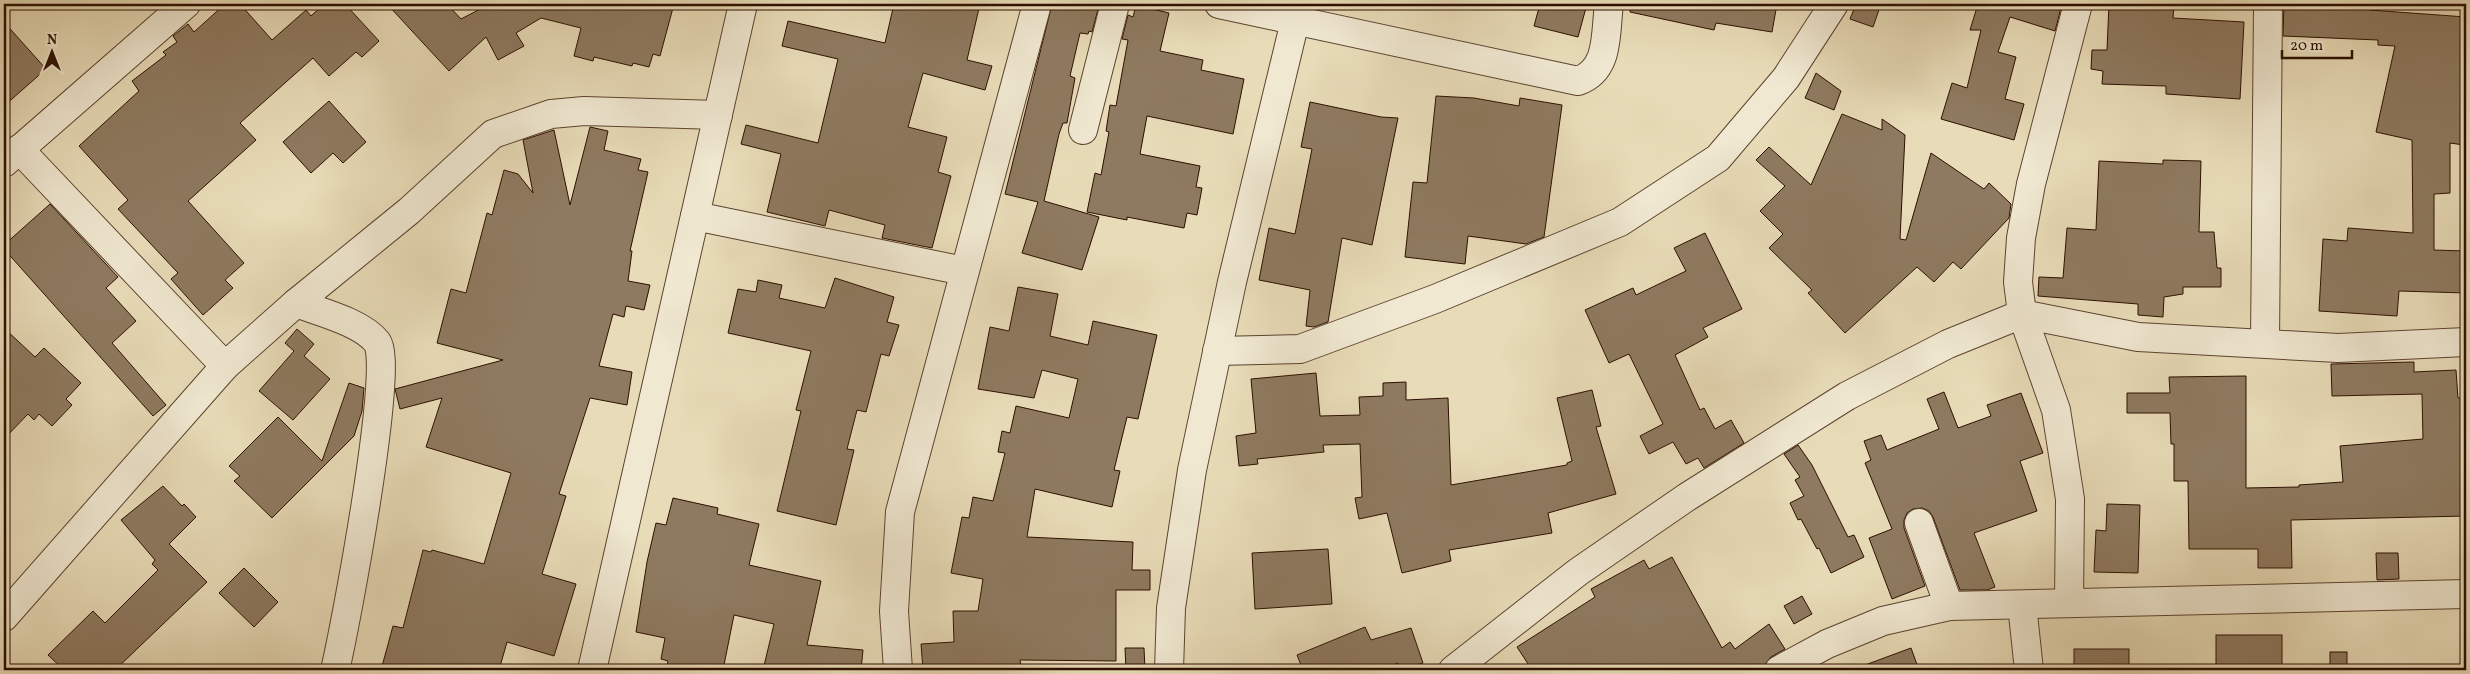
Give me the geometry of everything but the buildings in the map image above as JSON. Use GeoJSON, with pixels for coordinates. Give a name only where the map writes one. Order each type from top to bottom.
{"type":"FeatureCollection","features":[{"type":"Feature","properties":{"kind":"street"},"geometry":{"type":"LineString","coordinates":[[186,4],[12,156],[225,366]]}},
{"type":"Feature","properties":{"kind":"street"},"geometry":{"type":"LineString","coordinates":[[592,670],[743,4]]}},
{"type":"Feature","properties":{"kind":"street"},"geometry":{"type":"LineString","coordinates":[[898,670],[894,611],[900,512],[1037,4]]}},
{"type":"Feature","properties":{"kind":"street"},"geometry":{"type":"LineString","coordinates":[[1083,130],[1115,4]]}},
{"type":"Feature","properties":{"kind":"street"},"geometry":{"type":"LineString","coordinates":[[1219,4],[1578,81],[1591,76],[1602,60],[1609,4]]}},
{"type":"Feature","properties":{"kind":"street"},"geometry":{"type":"LineString","coordinates":[[1217,351],[1300,349],[1435,299],[1620,222],[1718,158],[1786,78],[1834,4]]}},
{"type":"Feature","properties":{"kind":"street"},"geometry":{"type":"LineString","coordinates":[[2069,603],[2070,499],[2056,410],[2022,314],[2018,282],[2021,238],[2029,193],[2078,4]]}},
{"type":"Feature","properties":{"kind":"street"},"geometry":{"type":"LineString","coordinates":[[2265,343],[2268,4]]}},
{"type":"Feature","properties":{"kind":"street"},"geometry":{"type":"LineString","coordinates":[[1170,670],[1172,599],[1192,470],[1232,282],[1295,21]]}},
{"type":"Feature","properties":{"kind":"street"},"geometry":{"type":"LineString","coordinates":[[4,617],[225,366],[296,303],[409,211],[492,134],[551,114],[584,110],[718,115]]}},
{"type":"Feature","properties":{"kind":"street"},"geometry":{"type":"LineString","coordinates":[[695,216],[964,271]]}},
{"type":"Feature","properties":{"kind":"street"},"geometry":{"type":"LineString","coordinates":[[296,303],[362,328],[379,343],[383,366],[368,493],[344,633],[335,670]]}},
{"type":"Feature","properties":{"kind":"street"},"geometry":{"type":"LineString","coordinates":[[1453,670],[1578,572],[1687,497],[1846,396],[1948,344],[2022,314],[2138,337],[2338,348],[2466,342]]}},
{"type":"Feature","properties":{"kind":"street"},"geometry":{"type":"LineString","coordinates":[[1919,522],[1949,606]]}},
{"type":"Feature","properties":{"kind":"street"},"geometry":{"type":"LineString","coordinates":[[1779,670],[1827,644],[1883,621],[1949,606],[2466,594]]}},
{"type":"Feature","properties":{"kind":"street"},"geometry":{"type":"LineString","coordinates":[[2022,605],[2029,670]]}}]}
